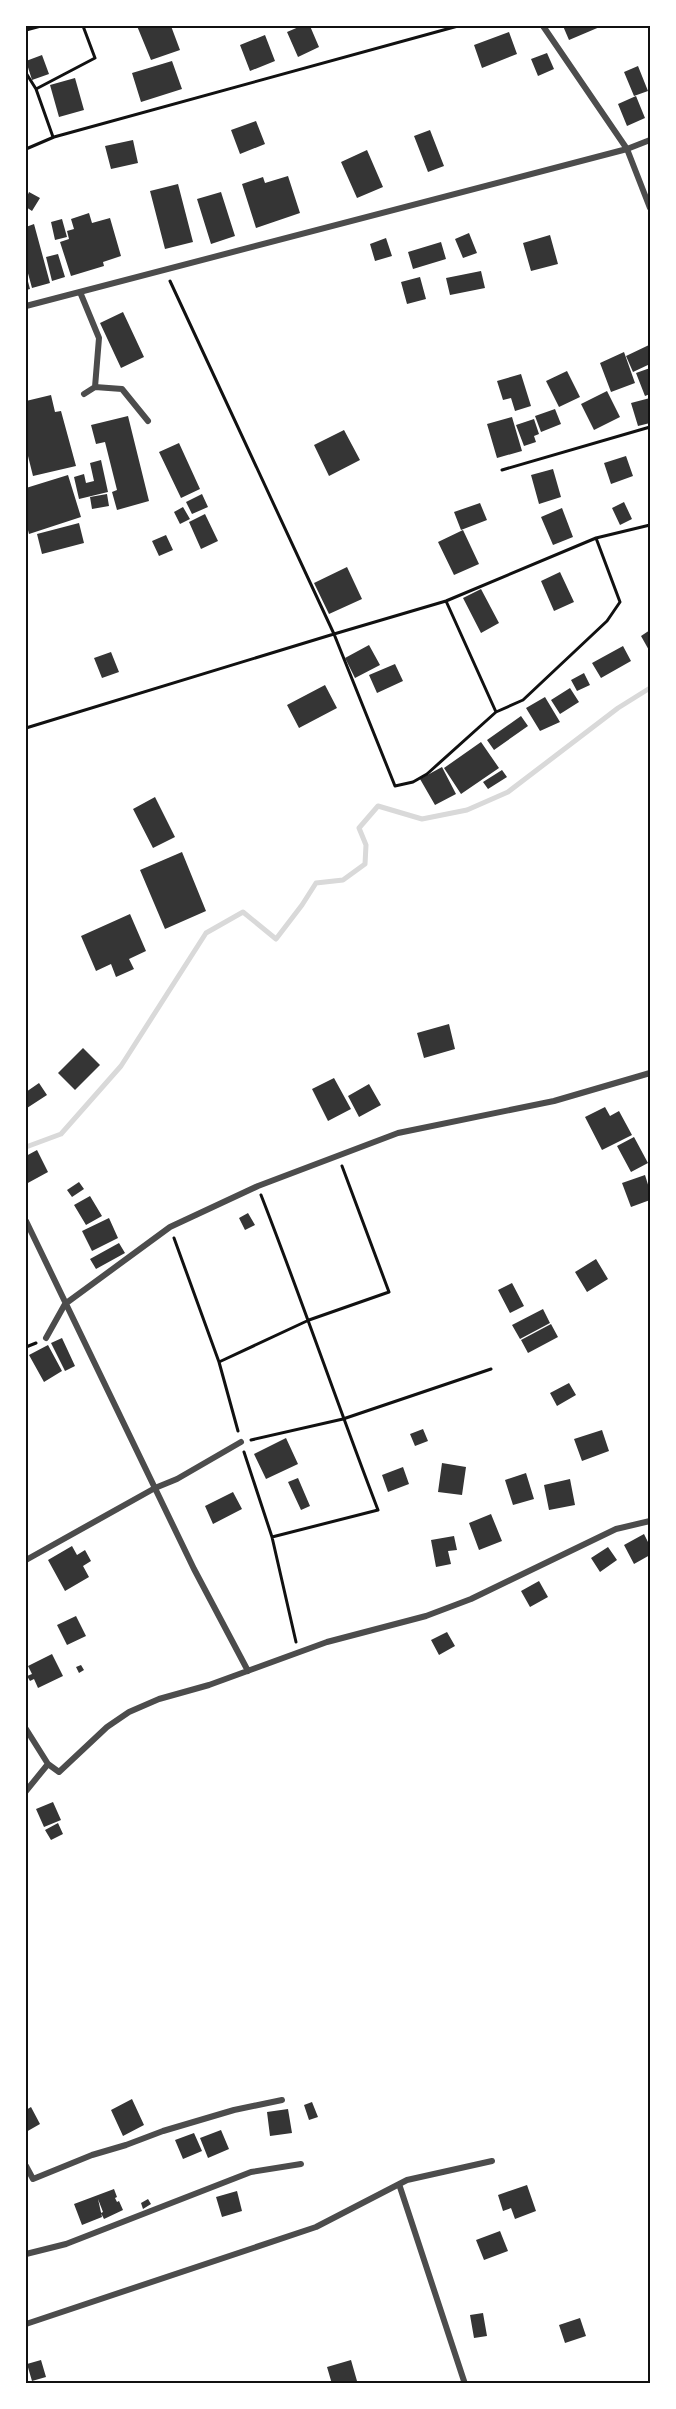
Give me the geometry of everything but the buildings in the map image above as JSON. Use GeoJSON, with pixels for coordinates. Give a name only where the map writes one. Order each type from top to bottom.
{"type":"FeatureCollection","features":[{"type":"Feature","properties":{"kind":"street"},"geometry":{"type":"LineString","coordinates":[[543,26],[627,148],[651,208]]}},
{"type":"Feature","properties":{"kind":"street"},"geometry":{"type":"LineString","coordinates":[[26,306],[651,140]]}},
{"type":"Feature","properties":{"kind":"street"},"geometry":{"type":"LineString","coordinates":[[80,292],[99,338],[95,387]]}},
{"type":"Feature","properties":{"kind":"street"},"geometry":{"type":"LineString","coordinates":[[84,394],[95,387],[122,389],[148,421]]}},
{"type":"Feature","properties":{"kind":"street"},"geometry":{"type":"LineString","coordinates":[[46,1338],[65,1304],[170,1227],[258,1186],[398,1133],[554,1101],[651,1073]]}},
{"type":"Feature","properties":{"kind":"street"},"geometry":{"type":"LineString","coordinates":[[26,1221],[194,1569],[248,1671]]}},
{"type":"Feature","properties":{"kind":"street"},"geometry":{"type":"LineString","coordinates":[[26,1560],[241,1442]]}},
{"type":"Feature","properties":{"kind":"street"},"geometry":{"type":"LineString","coordinates":[[26,1730],[48,1764],[58,1772],[107,1727],[129,1712],[159,1699],[248,1671],[327,1642],[426,1616],[471,1599],[616,1528],[651,1521]]}},
{"type":"Feature","properties":{"kind":"street"},"geometry":{"type":"LineString","coordinates":[[26,1791],[48,1764]]}},
{"type":"Feature","properties":{"kind":"street"},"geometry":{"type":"LineString","coordinates":[[26,2166],[29,2180],[92,2155],[163,2131],[234,2110],[282,2100]]}},
{"type":"Feature","properties":{"kind":"street"},"geometry":{"type":"LineString","coordinates":[[26,2324],[316,2227],[407,2180],[492,2161]]}},
{"type":"Feature","properties":{"kind":"street"},"geometry":{"type":"LineString","coordinates":[[26,2254],[66,2244],[251,2172],[301,2164]]}},
{"type":"Feature","properties":{"kind":"street"},"geometry":{"type":"LineString","coordinates":[[399,2184],[465,2384]]}},
{"type":"Feature","properties":{"kind":"path"},"geometry":{"type":"LineString","coordinates":[[26,30],[41,26]]}},
{"type":"Feature","properties":{"kind":"path"},"geometry":{"type":"LineString","coordinates":[[36,89],[95,58],[83,26]]}},
{"type":"Feature","properties":{"kind":"path"},"geometry":{"type":"LineString","coordinates":[[26,148],[54,138],[458,26]]}},
{"type":"Feature","properties":{"kind":"path"},"geometry":{"type":"LineString","coordinates":[[26,73],[36,89],[54,138]]}},
{"type":"Feature","properties":{"kind":"path"},"geometry":{"type":"LineString","coordinates":[[165,270],[334,634],[395,786],[413,782],[427,774],[496,712],[523,700],[608,621],[620,602],[596,538]]}},
{"type":"Feature","properties":{"kind":"path"},"geometry":{"type":"LineString","coordinates":[[502,470],[651,427]]}},
{"type":"Feature","properties":{"kind":"path"},"geometry":{"type":"LineString","coordinates":[[26,724],[28,728],[446,601],[596,538],[651,525]]}},
{"type":"Feature","properties":{"kind":"path"},"geometry":{"type":"LineString","coordinates":[[446,601],[496,712]]}},
{"type":"Feature","properties":{"kind":"path"},"geometry":{"type":"LineString","coordinates":[[219,1362],[309,1320],[389,1292],[338,1155]]}},
{"type":"Feature","properties":{"kind":"path"},"geometry":{"type":"LineString","coordinates":[[258,1186],[378,1510],[272,1537]]}},
{"type":"Feature","properties":{"kind":"path"},"geometry":{"type":"LineString","coordinates":[[241,1442],[343,1419],[491,1369]]}},
{"type":"Feature","properties":{"kind":"waterway"},"geometry":{"type":"LineString","coordinates":[[26,1147],[61,1134],[121,1066],[206,933],[243,912],[276,939],[316,883],[343,880],[365,864],[366,845],[359,828],[378,806],[422,819],[467,810],[508,792],[618,708],[650,688]]}}]}
